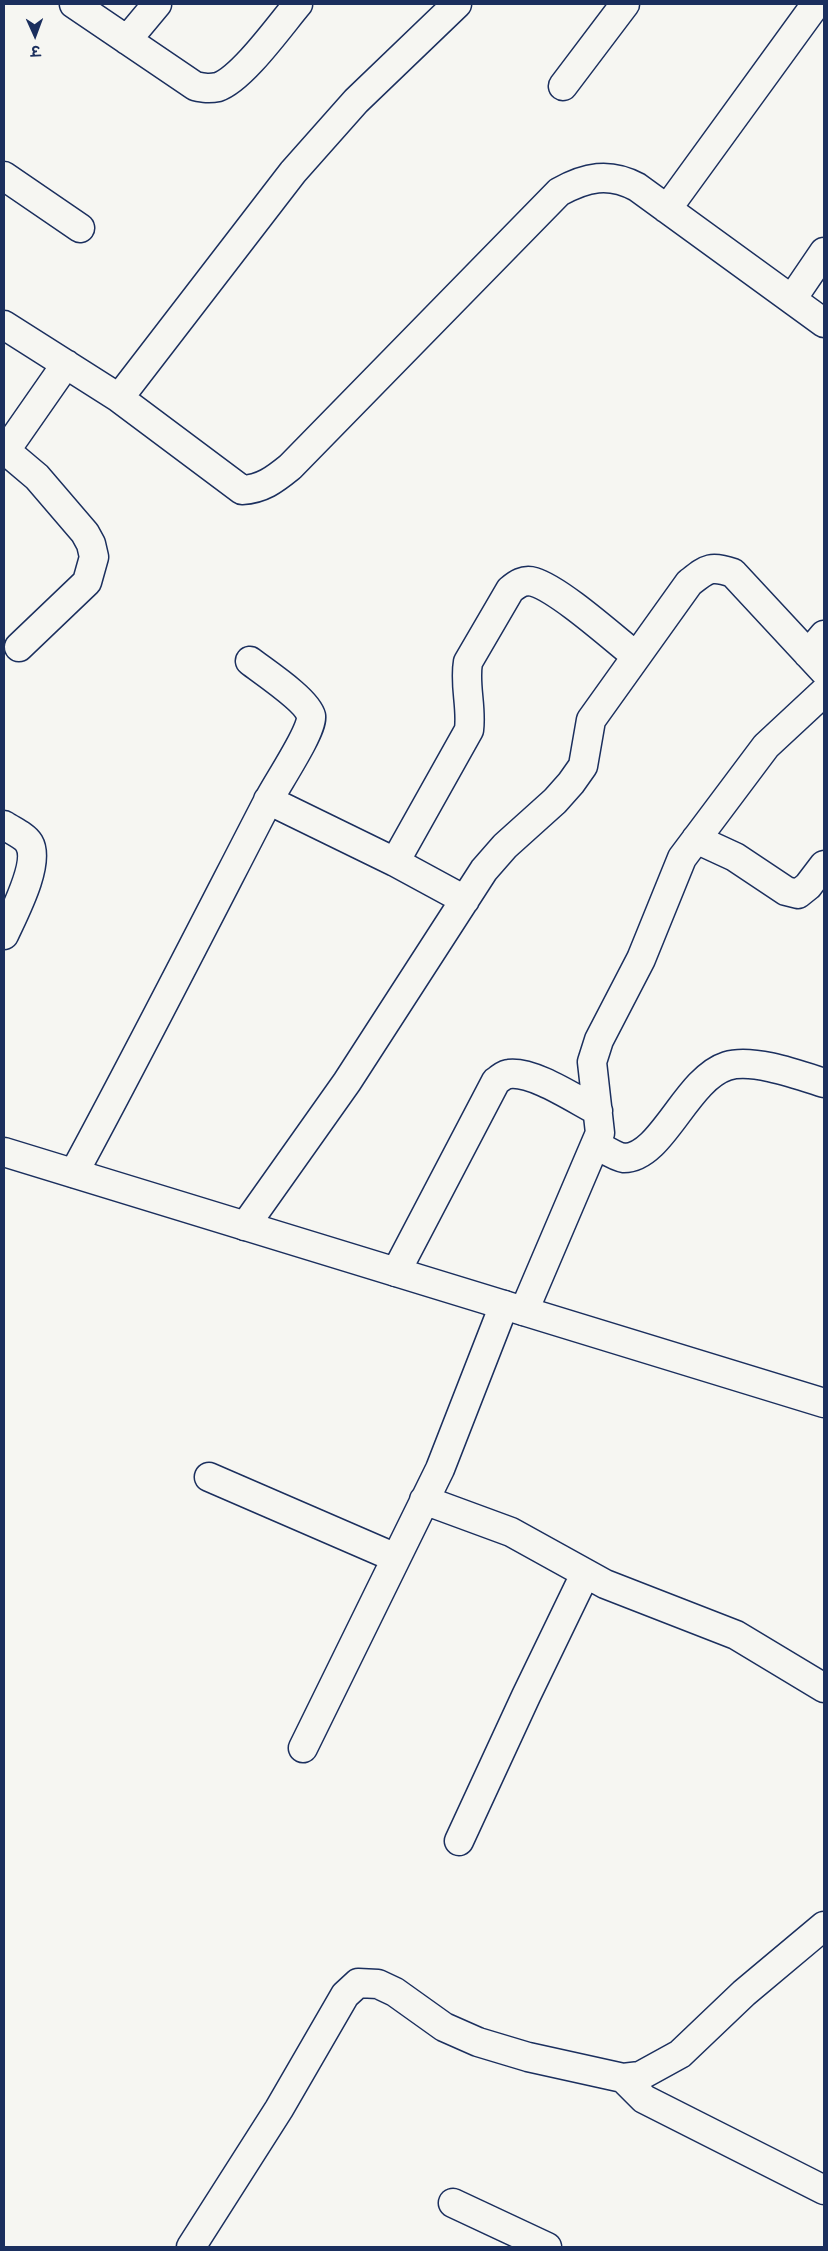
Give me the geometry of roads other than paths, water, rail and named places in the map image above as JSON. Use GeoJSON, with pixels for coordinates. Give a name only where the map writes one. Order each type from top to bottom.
{"type":"FeatureCollection","features":[{"type":"Feature","properties":{"kind":"street"},"geometry":{"type":"LineString","coordinates":[[74,4],[195,86],[207,89],[220,86],[234,78],[298,4]]}},
{"type":"Feature","properties":{"kind":"street"},"geometry":{"type":"LineString","coordinates":[[127,40],[157,4]]}},
{"type":"Feature","properties":{"kind":"street"},"geometry":{"type":"LineString","coordinates":[[119,398],[293,172],[356,101],[457,4]]}},
{"type":"Feature","properties":{"kind":"street"},"geometry":{"type":"LineString","coordinates":[[563,86],[624,4]]}},
{"type":"Feature","properties":{"kind":"street"},"geometry":{"type":"LineString","coordinates":[[667,208],[816,4]]}},
{"type":"Feature","properties":{"kind":"street"},"geometry":{"type":"LineString","coordinates":[[4,176],[80,228]]}},
{"type":"Feature","properties":{"kind":"street"},"geometry":{"type":"LineString","coordinates":[[4,325],[119,398],[242,490],[256,489],[272,482],[290,467],[559,192],[588,178],[608,176],[624,180],[637,187],[824,323]]}},
{"type":"Feature","properties":{"kind":"street"},"geometry":{"type":"LineString","coordinates":[[792,300],[824,252]]}},
{"type":"Feature","properties":{"kind":"street"},"geometry":{"type":"LineString","coordinates":[[19,647],[87,582],[94,557],[92,544],[85,533],[37,477],[5,451],[66,364]]}},
{"type":"Feature","properties":{"kind":"street"},"geometry":{"type":"LineString","coordinates":[[245,1226],[347,1082],[484,870],[505,846],[555,801],[579,772],[583,766],[591,720],[689,584],[704,572],[718,567],[732,573],[819,654]]}},
{"type":"Feature","properties":{"kind":"street"},"geometry":{"type":"LineString","coordinates":[[395,862],[469,730],[470,719],[466,676],[468,662],[510,590],[519,582],[533,582],[552,590],[636,656]]}},
{"type":"Feature","properties":{"kind":"street"},"geometry":{"type":"LineString","coordinates":[[74,1173],[157,1018],[268,800],[308,732],[311,717],[305,705],[250,661]]}},
{"type":"Feature","properties":{"kind":"street"},"geometry":{"type":"LineString","coordinates":[[303,1748],[440,1468],[514,1308],[597,1145],[600,1133],[592,1062],[599,1040],[648,944],[678,865],[696,838],[766,746],[824,692]]}},
{"type":"Feature","properties":{"kind":"street"},"geometry":{"type":"LineString","coordinates":[[268,800],[395,862],[465,900]]}},
{"type":"Feature","properties":{"kind":"street"},"geometry":{"type":"LineString","coordinates":[[4,825],[28,841],[34,854],[24,888],[4,935]]}},
{"type":"Feature","properties":{"kind":"street"},"geometry":{"type":"LineString","coordinates":[[696,838],[735,857],[786,891],[798,894],[808,886],[824,865]]}},
{"type":"Feature","properties":{"kind":"street"},"geometry":{"type":"LineString","coordinates":[[597,1145],[622,1158],[638,1156],[649,1148],[693,1092],[710,1075],[728,1066],[744,1064],[770,1068],[824,1084]]}},
{"type":"Feature","properties":{"kind":"street"},"geometry":{"type":"LineString","coordinates":[[396,1272],[496,1081],[507,1074],[520,1074],[598,1111]]}},
{"type":"Feature","properties":{"kind":"street"},"geometry":{"type":"LineString","coordinates":[[4,1152],[824,1403]]}},
{"type":"Feature","properties":{"kind":"street"},"geometry":{"type":"LineString","coordinates":[[209,1477],[396,1558]]}},
{"type":"Feature","properties":{"kind":"street"},"geometry":{"type":"LineString","coordinates":[[424,1500],[511,1532],[585,1574],[736,1635],[824,1688]]}},
{"type":"Feature","properties":{"kind":"street"},"geometry":{"type":"LineString","coordinates":[[459,1841],[585,1574]]}},
{"type":"Feature","properties":{"kind":"street"},"geometry":{"type":"LineString","coordinates":[[191,2247],[279,2108],[345,1995],[358,1983],[378,1984],[395,1992],[444,2027],[478,2042],[528,2058],[623,2078],[640,2076],[680,2054],[744,1992],[824,1926]]}},
{"type":"Feature","properties":{"kind":"street"},"geometry":{"type":"LineString","coordinates":[[623,2078],[644,2099],[824,2190]]}},
{"type":"Feature","properties":{"kind":"street"},"geometry":{"type":"LineString","coordinates":[[453,2203],[545,2247]]}}]}
